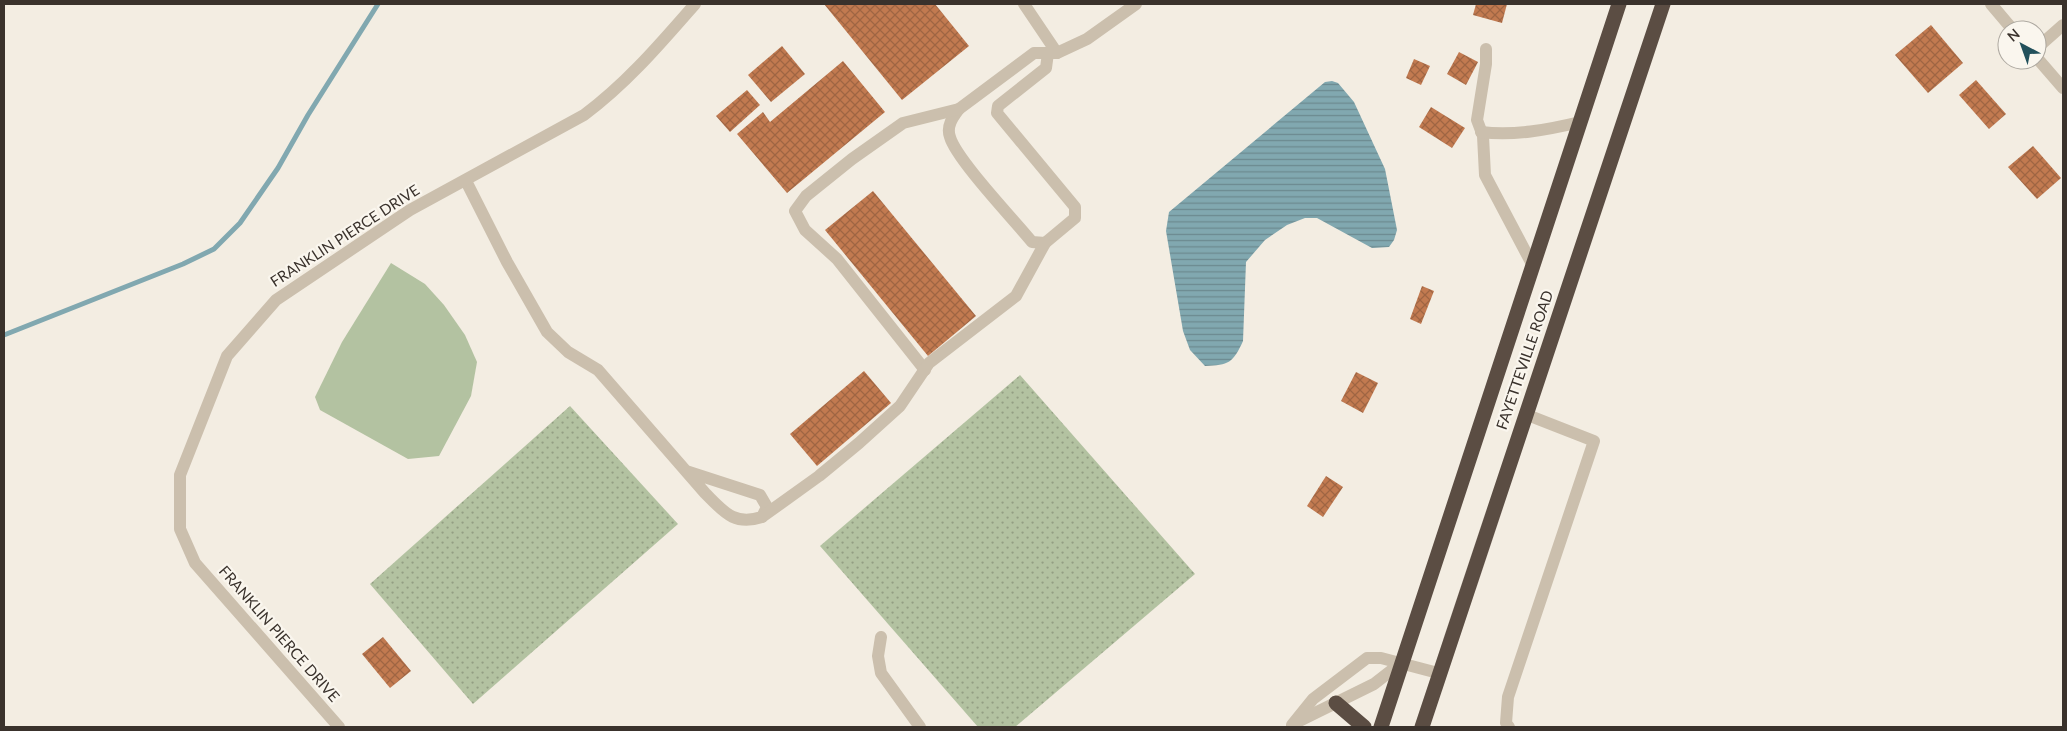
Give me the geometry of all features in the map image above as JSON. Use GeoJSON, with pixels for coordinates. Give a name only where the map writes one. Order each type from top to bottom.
{"type":"FeatureCollection","features":[{"type":"Feature","properties":{"kind":"highway","name":"FAYETTEVILLE ROAD"},"geometry":{"type":"LineString","coordinates":[[1381,727],[1619,4]]}},
{"type":"Feature","properties":{"kind":"highway","name":"FAYETTEVILLE ROAD"},"geometry":{"type":"LineString","coordinates":[[1422,727],[1438,673],[1663,4]]}},
{"type":"Feature","properties":{"kind":"highway"},"geometry":{"type":"LineString","coordinates":[[1336,703],[1364,727]]}},
{"type":"Feature","properties":{"kind":"street","name":"FRANKLIN PIERCE DRIVE"},"geometry":{"type":"LineString","coordinates":[[339,727],[195,563],[180,529],[180,475],[227,356],[276,300],[410,210],[584,116],[610,96],[644,62],[695,4]]}},
{"type":"Feature","properties":{"kind":"street"},"geometry":{"type":"LineString","coordinates":[[1024,4],[1052,53]]}},
{"type":"Feature","properties":{"kind":"street"},"geometry":{"type":"LineString","coordinates":[[1045,244],[1032,242],[960,156],[949,137],[950,123],[959,109],[1034,53],[1052,53],[1087,39],[1136,4]]}},
{"type":"Feature","properties":{"kind":"street"},"geometry":{"type":"LineString","coordinates":[[1991,4],[2005,20]]}},
{"type":"Feature","properties":{"kind":"street"},"geometry":{"type":"LineString","coordinates":[[2047,39],[2063,25]]}},
{"type":"Feature","properties":{"kind":"street"},"geometry":{"type":"LineString","coordinates":[[1486,49],[1486,64],[1477,120],[1481,132],[1485,174],[1532,264]]}},
{"type":"Feature","properties":{"kind":"street"},"geometry":{"type":"LineString","coordinates":[[466,181],[507,262],[546,332],[568,352],[598,370],[722,510],[736,520],[750,521],[762,517],[819,476],[900,406],[929,364],[1016,296],[1045,244],[1075,218],[1075,207],[997,113],[998,106],[1046,68],[1052,53]]}},
{"type":"Feature","properties":{"kind":"street"},"geometry":{"type":"LineString","coordinates":[[2047,70],[2063,88]]}},
{"type":"Feature","properties":{"kind":"street"},"geometry":{"type":"LineString","coordinates":[[925,370],[837,259],[805,230],[795,211],[806,196],[903,123],[959,109]]}},
{"type":"Feature","properties":{"kind":"street"},"geometry":{"type":"LineString","coordinates":[[1481,132],[1502,135],[1554,128],[1580,122]]}},
{"type":"Feature","properties":{"kind":"street"},"geometry":{"type":"LineString","coordinates":[[1508,727],[1506,723],[1508,697],[1594,441],[1525,414]]}},
{"type":"Feature","properties":{"kind":"street"},"geometry":{"type":"LineString","coordinates":[[686,471],[760,495],[767,507],[762,517]]}},
{"type":"Feature","properties":{"kind":"street"},"geometry":{"type":"LineString","coordinates":[[881,637],[878,656],[882,673],[920,727]]}},
{"type":"Feature","properties":{"kind":"street"},"geometry":{"type":"LineString","coordinates":[[1290,726],[1312,699],[1367,658],[1381,658],[1438,673]]}},
{"type":"Feature","properties":{"kind":"street"},"geometry":{"type":"LineString","coordinates":[[1290,726],[1374,684],[1401,663]]}},
{"type":"Feature","properties":{"kind":"green space"},"geometry":{"type":"Polygon","coordinates":[[[391,263],[425,284],[444,305],[465,335],[477,362],[471,396],[439,456],[408,459],[320,410],[315,397],[342,342],[391,263]]]}},
{"type":"Feature","properties":{"kind":"green space"},"geometry":{"type":"Polygon","coordinates":[[[1020,375],[1195,574],[1015,727],[978,727],[820,546],[1020,375]]]}},
{"type":"Feature","properties":{"kind":"green space"},"geometry":{"type":"Polygon","coordinates":[[[570,406],[678,524],[473,704],[370,584],[570,406]]]}},
{"type":"Feature","properties":{"kind":"water"},"geometry":{"type":"Polygon","coordinates":[[[1332,81],[1338,83],[1354,102],[1385,169],[1397,230],[1394,240],[1389,247],[1372,248],[1317,218],[1305,218],[1287,225],[1265,240],[1246,262],[1243,341],[1236,354],[1229,361],[1220,365],[1205,366],[1190,350],[1183,331],[1166,231],[1169,212],[1325,82],[1332,81]]]}},
{"type":"Feature","properties":{"kind":"building"},"geometry":{"type":"Polygon","coordinates":[[[824,4],[935,4],[969,46],[902,100],[824,4]]]}},
{"type":"Feature","properties":{"kind":"building"},"geometry":{"type":"Polygon","coordinates":[[[1476,4],[1507,4],[1502,23],[1473,15],[1476,4]]]}},
{"type":"Feature","properties":{"kind":"building"},"geometry":{"type":"Polygon","coordinates":[[[1931,25],[1963,63],[1928,93],[1895,55],[1931,25]]]}},
{"type":"Feature","properties":{"kind":"building"},"geometry":{"type":"Polygon","coordinates":[[[782,46],[805,74],[771,102],[748,75],[782,46]]]}},
{"type":"Feature","properties":{"kind":"building"},"geometry":{"type":"Polygon","coordinates":[[[1459,52],[1478,62],[1466,85],[1447,74],[1459,52]]]}},
{"type":"Feature","properties":{"kind":"building"},"geometry":{"type":"Polygon","coordinates":[[[1414,59],[1430,66],[1421,85],[1406,78],[1414,59]]]}},
{"type":"Feature","properties":{"kind":"building"},"geometry":{"type":"Polygon","coordinates":[[[843,61],[885,112],[787,193],[737,134],[763,112],[770,122],[843,61]]]}},
{"type":"Feature","properties":{"kind":"building"},"geometry":{"type":"Polygon","coordinates":[[[1976,80],[2006,114],[1989,129],[1959,95],[1976,80]]]}},
{"type":"Feature","properties":{"kind":"building"},"geometry":{"type":"Polygon","coordinates":[[[747,90],[760,105],[730,132],[716,116],[747,90]]]}},
{"type":"Feature","properties":{"kind":"building"},"geometry":{"type":"Polygon","coordinates":[[[1431,107],[1465,128],[1452,148],[1419,127],[1431,107]]]}},
{"type":"Feature","properties":{"kind":"building"},"geometry":{"type":"Polygon","coordinates":[[[2033,146],[2061,178],[2037,199],[2008,167],[2033,146]]]}},
{"type":"Feature","properties":{"kind":"building"},"geometry":{"type":"Polygon","coordinates":[[[873,191],[976,316],[928,356],[825,230],[873,191]]]}},
{"type":"Feature","properties":{"kind":"building"},"geometry":{"type":"Polygon","coordinates":[[[1422,286],[1434,291],[1421,324],[1410,319],[1422,286]]]}},
{"type":"Feature","properties":{"kind":"building"},"geometry":{"type":"Polygon","coordinates":[[[864,371],[891,403],[817,466],[790,434],[864,371]]]}},
{"type":"Feature","properties":{"kind":"building"},"geometry":{"type":"Polygon","coordinates":[[[1356,372],[1378,383],[1363,413],[1341,401],[1356,372]]]}},
{"type":"Feature","properties":{"kind":"building"},"geometry":{"type":"Polygon","coordinates":[[[1326,476],[1343,487],[1323,517],[1307,506],[1326,476]]]}},
{"type":"Feature","properties":{"kind":"building"},"geometry":{"type":"Polygon","coordinates":[[[383,637],[411,671],[390,688],[362,654],[383,637]]]}},
{"type":"Feature","properties":{"kind":"waterway"},"geometry":{"type":"LineString","coordinates":[[4,335],[183,264],[214,249],[240,223],[278,168],[308,115],[378,4]]}}]}
